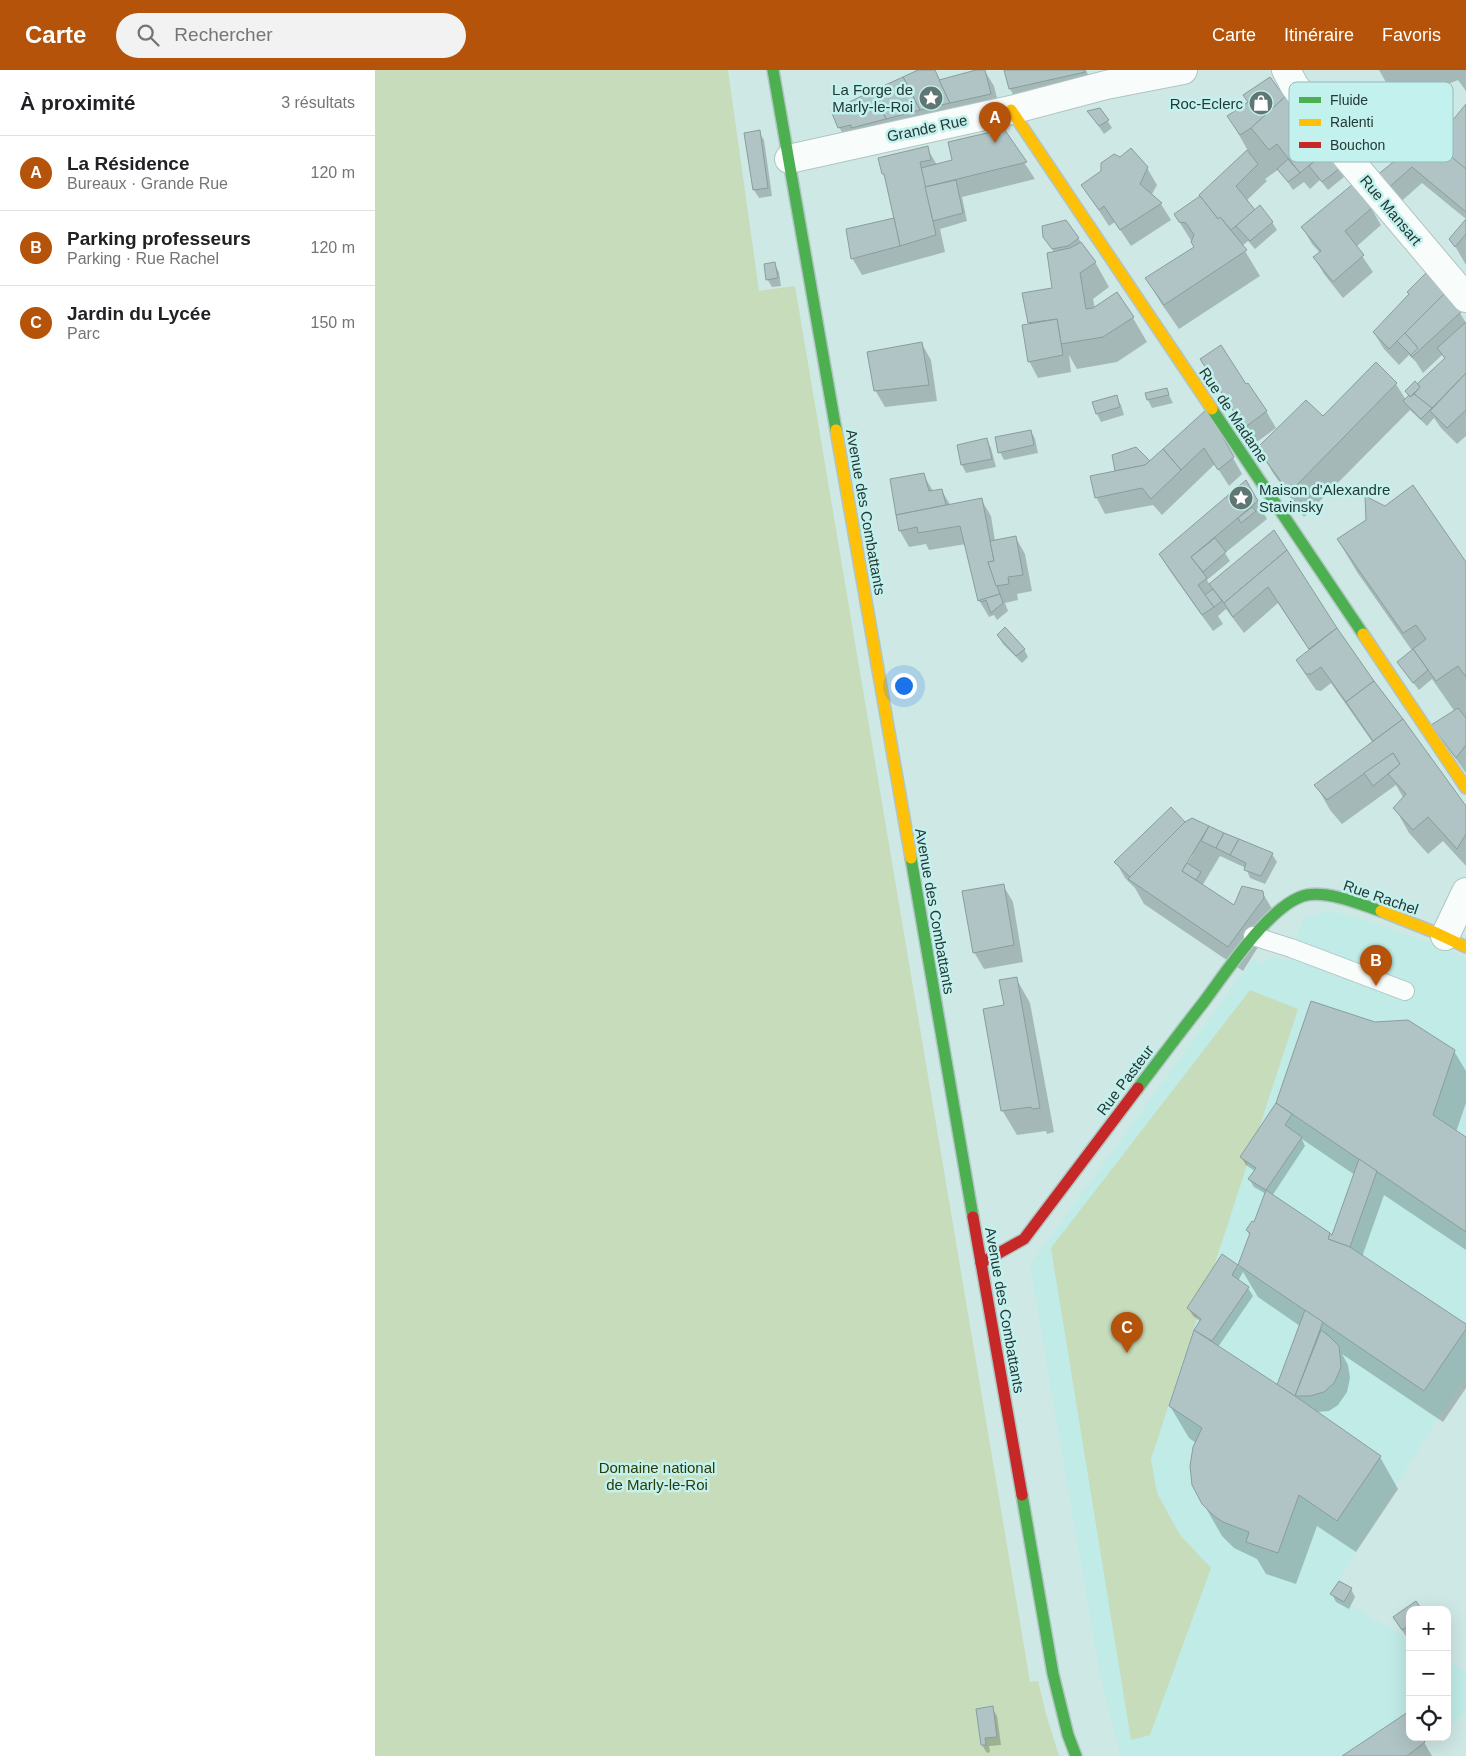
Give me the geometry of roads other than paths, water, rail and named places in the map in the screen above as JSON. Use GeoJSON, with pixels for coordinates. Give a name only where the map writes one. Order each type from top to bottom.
{"type":"FeatureCollection","features":[{"type":"Feature","properties":{"kind":"main road","name":"Avenue des Combattants"},"geometry":{"type":"LineString","coordinates":[[773,70],[1053,1674],[1068,1735],[1076,1756]]}},
{"type":"Feature","properties":{"kind":"main road","name":"Rue de Madame"},"geometry":{"type":"LineString","coordinates":[[1011,110],[1466,788]]}},
{"type":"Feature","properties":{"kind":"main road","name":"Rue Rachel"},"geometry":{"type":"LineString","coordinates":[[1285,905],[1309,895],[1335,897],[1363,905],[1455,941]]}},
{"type":"Feature","properties":{"kind":"main road","name":"Rue Pasteur"},"geometry":{"type":"LineString","coordinates":[[981,1263],[1024,1239],[1253,936],[1285,905]]}},
{"type":"Feature","properties":{"kind":"street","name":"Grande Rue"},"geometry":{"type":"LineString","coordinates":[[789,158],[1011,110],[1101,78],[1183,70]]}},
{"type":"Feature","properties":{"kind":"street","name":"Rue Mansart"},"geometry":{"type":"LineString","coordinates":[[1286,70],[1292,82]]}},
{"type":"Feature","properties":{"kind":"street","name":"Rue Mansart"},"geometry":{"type":"LineString","coordinates":[[1351,162],[1466,298]]}},
{"type":"Feature","properties":{"kind":"street"},"geometry":{"type":"LineString","coordinates":[[1455,941],[1466,892]]}},
{"type":"Feature","properties":{"kind":"lane"},"geometry":{"type":"LineString","coordinates":[[1253,936],[1291,948],[1405,991]]}},
{"type":"Feature","properties":{"kind":"place","name":"La Forge de Marly-le-Roi"},"geometry":{"type":"Point","coordinates":[931,98]}},
{"type":"Feature","properties":{"kind":"place","name":"Roc-Eclerc"},"geometry":{"type":"Point","coordinates":[1261,103]}},
{"type":"Feature","properties":{"kind":"place","name":"La Résidence"},"geometry":{"type":"Point","coordinates":[995,143]}},
{"type":"Feature","properties":{"kind":"place","name":"Maison d'Alexandre Stavinsky"},"geometry":{"type":"Point","coordinates":[1241,498]}},
{"type":"Feature","properties":{"kind":"place","name":"Parking professeurs"},"geometry":{"type":"Point","coordinates":[1376,986]}},
{"type":"Feature","properties":{"kind":"place","name":"Jardin du Lycée"},"geometry":{"type":"Point","coordinates":[1127,1353]}},
{"type":"Feature","properties":{"kind":"park label","name":"Domaine national de Marly-le-Roi"},"geometry":{"type":"Point","coordinates":[657,1476]}}]}
